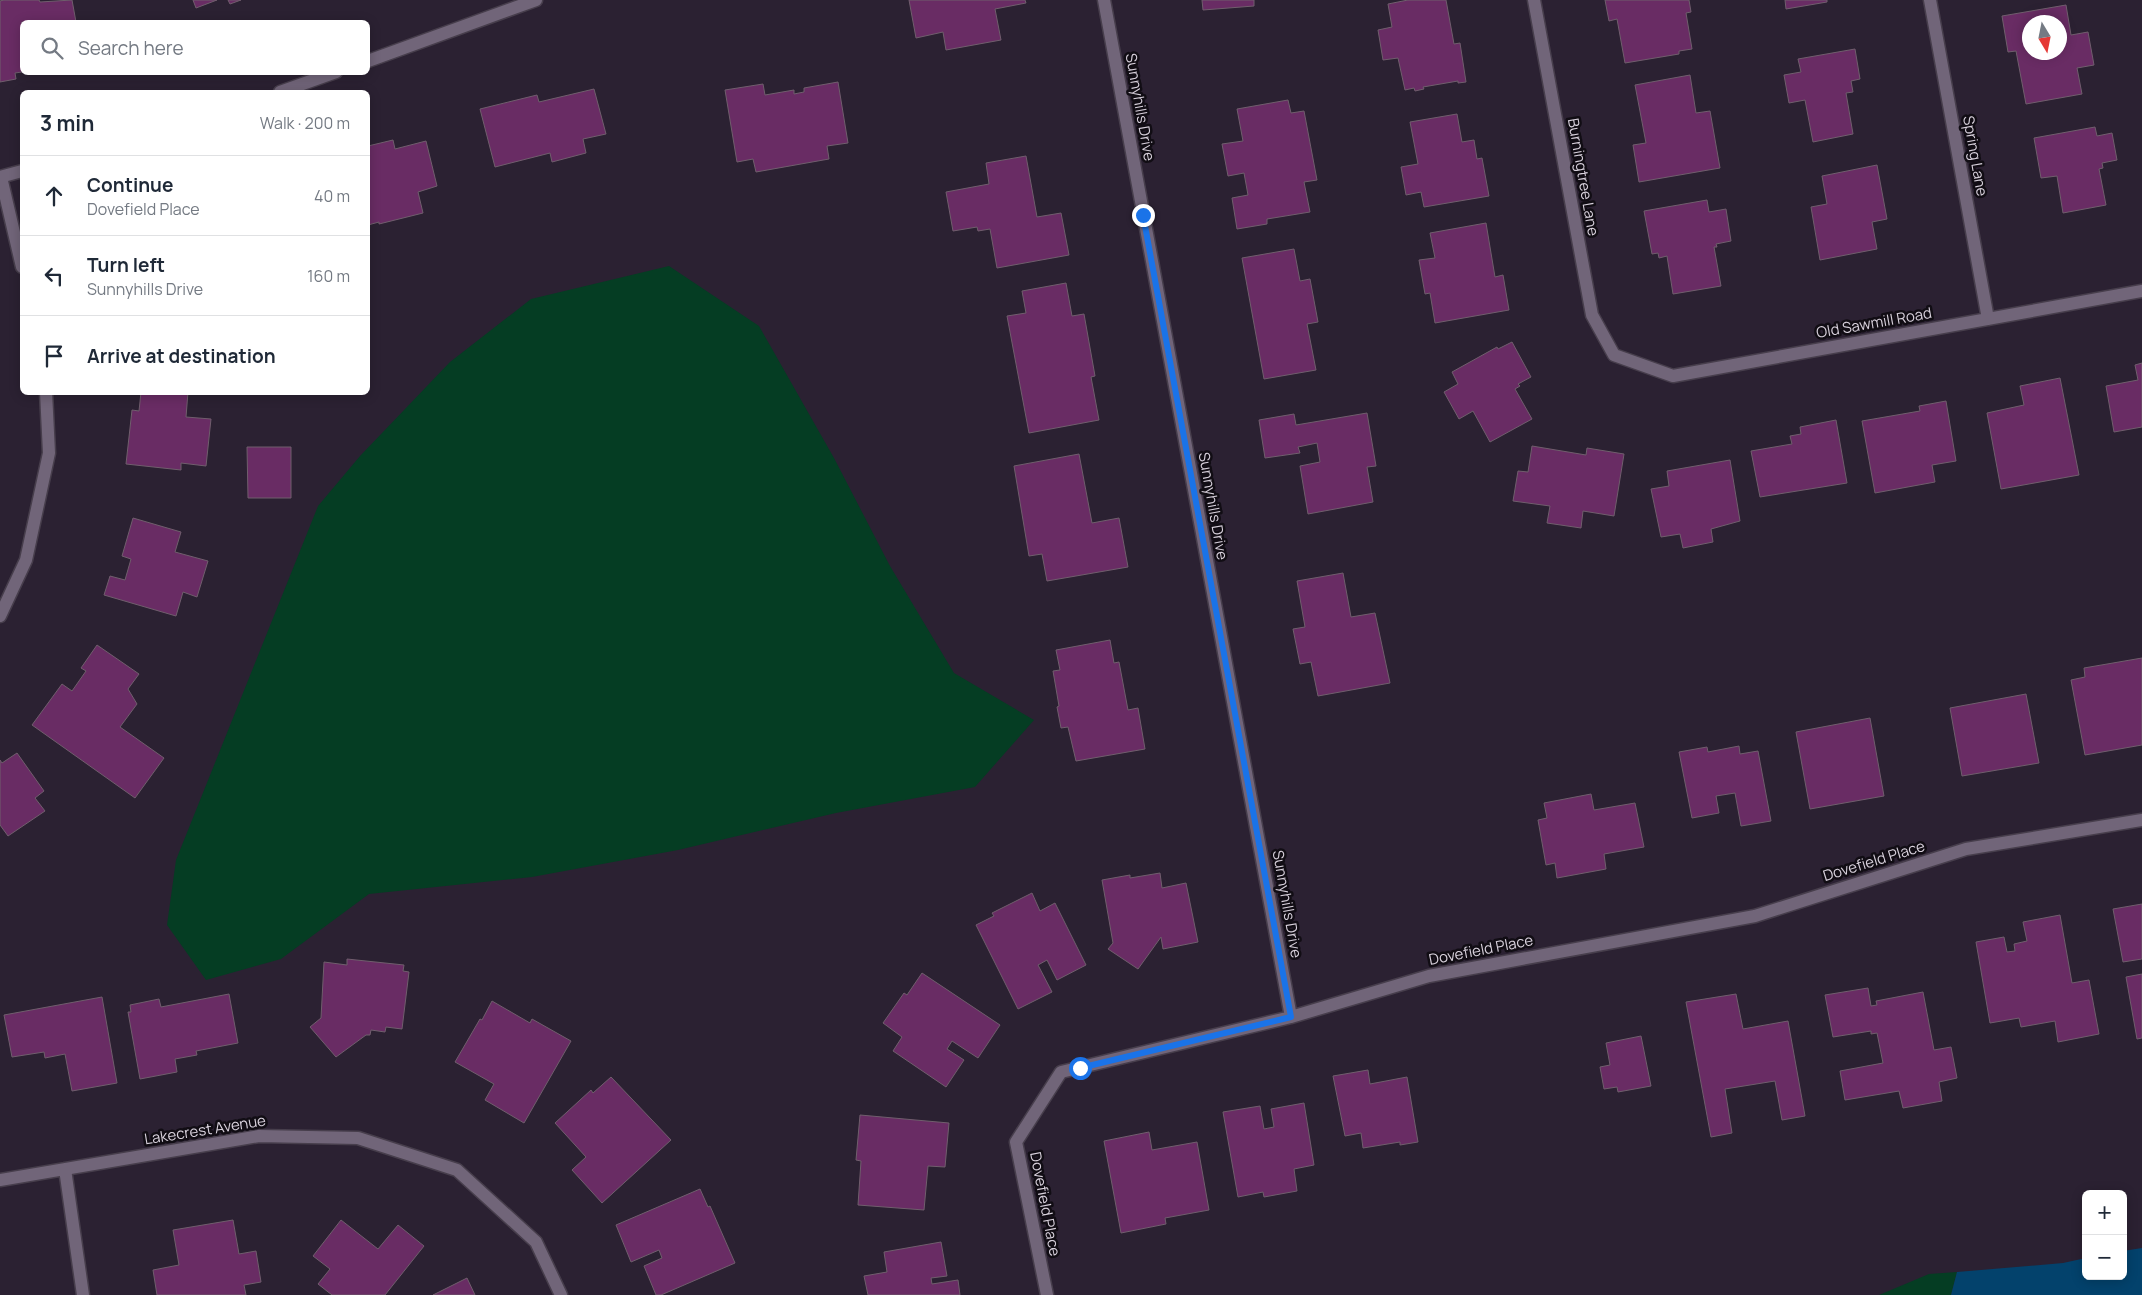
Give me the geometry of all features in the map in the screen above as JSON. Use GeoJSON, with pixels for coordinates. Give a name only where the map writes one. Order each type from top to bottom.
{"type":"FeatureCollection","features":[{"type":"Feature","properties":{"kind":"street"},"geometry":{"type":"LineString","coordinates":[[370,60],[536,0]]}},
{"type":"Feature","properties":{"kind":"street","name":"Sunnyhills Drive"},"geometry":{"type":"LineString","coordinates":[[1104,0],[1291,1017]]}},
{"type":"Feature","properties":{"kind":"street","name":"Burningtree Lane"},"geometry":{"type":"LineString","coordinates":[[1534,0],[1592,315],[1614,355]]}},
{"type":"Feature","properties":{"kind":"street","name":"Spring Lane"},"geometry":{"type":"LineString","coordinates":[[1930,0],[1988,319]]}},
{"type":"Feature","properties":{"kind":"street"},"geometry":{"type":"LineString","coordinates":[[286,90],[328,75]]}},
{"type":"Feature","properties":{"kind":"street"},"geometry":{"type":"LineString","coordinates":[[20,172],[1,177],[20,258]]}},
{"type":"Feature","properties":{"kind":"street","name":"Old Sawmill Road"},"geometry":{"type":"LineString","coordinates":[[1614,355],[1673,376],[2142,291]]}},
{"type":"Feature","properties":{"kind":"street"},"geometry":{"type":"LineString","coordinates":[[0,616],[26,560],[49,452],[46,395]]}},
{"type":"Feature","properties":{"kind":"street","name":"Dovefield Place"},"geometry":{"type":"LineString","coordinates":[[1046,1295],[1016,1142],[1061,1072],[1291,1017],[1429,976],[1755,916],[1966,849],[2142,820]]}},
{"type":"Feature","properties":{"kind":"street","name":"Lakecrest Avenue"},"geometry":{"type":"LineString","coordinates":[[0,1180],[259,1136],[358,1138],[457,1170],[536,1242],[561,1295]]}},
{"type":"Feature","properties":{"kind":"street"},"geometry":{"type":"LineString","coordinates":[[65,1169],[83,1295]]}},
{"type":"Feature","properties":{"kind":"green space"},"geometry":{"type":"Polygon","coordinates":[[[669,266],[759,326],[834,458],[890,566],[954,673],[1034,720],[975,787],[836,813],[678,850],[532,877],[369,894],[281,959],[206,980],[167,925],[176,860],[318,506],[360,456],[450,362],[531,299],[669,266]]]}},
{"type":"Feature","properties":{"kind":"green space"},"geometry":{"type":"Polygon","coordinates":[[[1957,1272],[1951,1295],[1879,1295],[1929,1274],[1957,1272]]]}},
{"type":"Feature","properties":{"kind":"water"},"geometry":{"type":"Polygon","coordinates":[[[2142,1248],[2142,1295],[1951,1295],[1957,1272],[2063,1263],[2082,1259],[2082,1280],[2127,1280],[2127,1250],[2142,1248]]]}},
{"type":"Feature","properties":{"kind":"building"},"geometry":{"type":"Polygon","coordinates":[[[39,0],[40,2],[72,0],[76,20],[20,20],[20,72],[15,73],[16,79],[0,82],[0,1],[39,0]]]}},
{"type":"Feature","properties":{"kind":"building"},"geometry":{"type":"Polygon","coordinates":[[[193,0],[217,0],[196,8],[193,0]]]}},
{"type":"Feature","properties":{"kind":"building"},"geometry":{"type":"Polygon","coordinates":[[[228,0],[241,0],[230,4],[228,0]]]}},
{"type":"Feature","properties":{"kind":"building"},"geometry":{"type":"Polygon","coordinates":[[[909,0],[1025,0],[1026,3],[995,9],[1001,40],[946,50],[943,32],[916,38],[909,0]]]}},
{"type":"Feature","properties":{"kind":"building"},"geometry":{"type":"Polygon","coordinates":[[[1202,0],[1254,0],[1254,6],[1203,10],[1202,0]]]}},
{"type":"Feature","properties":{"kind":"building"},"geometry":{"type":"Polygon","coordinates":[[[1408,0],[1446,0],[1454,44],[1460,43],[1466,82],[1458,83],[1458,81],[1423,87],[1424,89],[1415,91],[1414,88],[1405,90],[1398,58],[1383,60],[1378,30],[1392,27],[1388,4],[1408,0]]]}},
{"type":"Feature","properties":{"kind":"building"},"geometry":{"type":"Polygon","coordinates":[[[1605,0],[1689,0],[1691,12],[1686,13],[1692,49],[1679,51],[1679,54],[1625,63],[1617,19],[1609,21],[1605,0]]]}},
{"type":"Feature","properties":{"kind":"building"},"geometry":{"type":"Polygon","coordinates":[[[1785,0],[1827,0],[1827,2],[1786,9],[1785,0]]]}},
{"type":"Feature","properties":{"kind":"building"},"geometry":{"type":"Polygon","coordinates":[[[2066,5],[2071,35],[2088,32],[2094,65],[2077,68],[2082,94],[2026,104],[2016,51],[2008,52],[2002,16],[2066,5]]]}},
{"type":"Feature","properties":{"kind":"building"},"geometry":{"type":"Polygon","coordinates":[[[1855,49],[1860,79],[1851,81],[1853,92],[1846,93],[1853,134],[1813,142],[1805,100],[1789,103],[1784,75],[1801,72],[1798,59],[1855,49]]]}},
{"type":"Feature","properties":{"kind":"building"},"geometry":{"type":"Polygon","coordinates":[[[1690,75],[1696,113],[1710,111],[1720,168],[1639,182],[1633,145],[1646,143],[1635,85],[1690,75]]]}},
{"type":"Feature","properties":{"kind":"building"},"geometry":{"type":"Polygon","coordinates":[[[838,82],[848,143],[827,146],[829,159],[756,172],[753,159],[737,162],[725,90],[763,84],[765,95],[794,90],[794,94],[804,92],[804,88],[838,82]]]}},
{"type":"Feature","properties":{"kind":"building"},"geometry":{"type":"Polygon","coordinates":[[[594,89],[606,134],[583,139],[586,153],[552,162],[550,153],[495,167],[480,109],[537,95],[539,102],[594,89]]]}},
{"type":"Feature","properties":{"kind":"building"},"geometry":{"type":"Polygon","coordinates":[[[1288,100],[1291,113],[1304,111],[1317,180],[1304,182],[1310,212],[1267,219],[1267,224],[1237,229],[1232,198],[1248,195],[1244,173],[1228,176],[1222,144],[1243,141],[1237,109],[1288,100]]]}},
{"type":"Feature","properties":{"kind":"building"},"geometry":{"type":"Polygon","coordinates":[[[1457,114],[1462,142],[1474,140],[1477,159],[1482,158],[1489,196],[1424,207],[1421,192],[1406,195],[1401,167],[1418,164],[1410,122],[1457,114]]]}},
{"type":"Feature","properties":{"kind":"building"},"geometry":{"type":"Polygon","coordinates":[[[2095,127],[2097,136],[2112,133],[2117,160],[2102,163],[2103,168],[2099,169],[2106,205],[2063,213],[2057,176],[2041,178],[2034,138],[2095,127]]]}},
{"type":"Feature","properties":{"kind":"building"},"geometry":{"type":"Polygon","coordinates":[[[393,140],[395,149],[426,141],[437,186],[418,192],[423,213],[370,224],[370,146],[393,140]]]}},
{"type":"Feature","properties":{"kind":"building"},"geometry":{"type":"Polygon","coordinates":[[[1026,156],[1037,217],[1061,213],[1069,255],[997,268],[990,229],[978,231],[977,227],[953,231],[946,192],[989,184],[986,163],[1026,156]]]}},
{"type":"Feature","properties":{"kind":"building"},"geometry":{"type":"Polygon","coordinates":[[[1877,165],[1887,219],[1872,222],[1877,249],[1820,260],[1811,207],[1827,204],[1822,176],[1877,165]]]}},
{"type":"Feature","properties":{"kind":"building"},"geometry":{"type":"Polygon","coordinates":[[[1707,200],[1709,212],[1726,209],[1731,241],[1716,244],[1717,247],[1714,247],[1721,286],[1673,294],[1667,256],[1659,258],[1658,253],[1652,254],[1644,211],[1707,200]]]}},
{"type":"Feature","properties":{"kind":"building"},"geometry":{"type":"Polygon","coordinates":[[[1486,223],[1495,277],[1503,275],[1509,310],[1435,323],[1430,293],[1425,294],[1419,260],[1435,258],[1430,233],[1486,223]]]}},
{"type":"Feature","properties":{"kind":"building"},"geometry":{"type":"Polygon","coordinates":[[[1294,249],[1300,281],[1310,279],[1318,322],[1307,324],[1316,370],[1264,379],[1242,258],[1294,249]]]}},
{"type":"Feature","properties":{"kind":"building"},"geometry":{"type":"Polygon","coordinates":[[[1066,283],[1072,316],[1084,314],[1095,376],[1091,377],[1099,420],[1029,433],[1007,316],[1026,313],[1022,291],[1066,283]]]}},
{"type":"Feature","properties":{"kind":"building"},"geometry":{"type":"Polygon","coordinates":[[[1512,342],[1531,377],[1518,384],[1520,386],[1515,389],[1532,419],[1490,442],[1473,411],[1459,419],[1444,392],[1458,384],[1452,372],[1497,347],[1498,349],[1512,342]]]}},
{"type":"Feature","properties":{"kind":"building"},"geometry":{"type":"Polygon","coordinates":[[[2142,363],[2142,427],[2114,432],[2106,386],[2138,380],[2135,365],[2142,363]]]}},
{"type":"Feature","properties":{"kind":"building"},"geometry":{"type":"Polygon","coordinates":[[[2060,378],[2079,475],[2001,489],[1987,413],[2024,405],[2020,386],[2060,378]]]}},
{"type":"Feature","properties":{"kind":"building"},"geometry":{"type":"Polygon","coordinates":[[[141,395],[188,395],[186,417],[211,419],[206,466],[181,463],[181,470],[126,464],[132,410],[139,411],[141,395]]]}},
{"type":"Feature","properties":{"kind":"building"},"geometry":{"type":"Polygon","coordinates":[[[1946,401],[1956,461],[1932,465],[1935,482],[1875,493],[1862,421],[1920,411],[1919,406],[1946,401]]]}},
{"type":"Feature","properties":{"kind":"building"},"geometry":{"type":"Polygon","coordinates":[[[1367,413],[1376,466],[1367,467],[1373,502],[1308,514],[1300,466],[1320,462],[1317,443],[1298,447],[1300,453],[1265,458],[1259,420],[1294,414],[1296,425],[1367,413]]]}},
{"type":"Feature","properties":{"kind":"building"},"geometry":{"type":"Polygon","coordinates":[[[1836,420],[1847,483],[1760,497],[1751,451],[1792,444],[1790,436],[1801,434],[1800,427],[1836,420]]]}},
{"type":"Feature","properties":{"kind":"building"},"geometry":{"type":"Polygon","coordinates":[[[1532,446],[1586,455],[1587,448],[1624,454],[1614,516],[1583,511],[1581,528],[1547,523],[1550,506],[1513,501],[1518,471],[1528,472],[1532,446]]]}},
{"type":"Feature","properties":{"kind":"building"},"geometry":{"type":"Polygon","coordinates":[[[247,447],[291,447],[291,498],[248,498],[247,447]]]}},
{"type":"Feature","properties":{"kind":"building"},"geometry":{"type":"Polygon","coordinates":[[[1079,454],[1092,523],[1119,518],[1128,567],[1047,581],[1042,554],[1029,556],[1014,466],[1079,454]]]}},
{"type":"Feature","properties":{"kind":"building"},"geometry":{"type":"Polygon","coordinates":[[[1730,460],[1740,521],[1711,529],[1713,542],[1683,548],[1680,534],[1661,537],[1651,489],[1669,486],[1667,471],[1730,460]]]}},
{"type":"Feature","properties":{"kind":"building"},"geometry":{"type":"Polygon","coordinates":[[[133,518],[181,532],[175,552],[208,561],[197,597],[183,592],[176,616],[104,595],[110,576],[125,580],[131,559],[122,556],[133,518]]]}},
{"type":"Feature","properties":{"kind":"building"},"geometry":{"type":"Polygon","coordinates":[[[1343,573],[1351,617],[1375,613],[1390,683],[1318,696],[1311,662],[1300,664],[1293,629],[1305,627],[1297,581],[1343,573]]]}},
{"type":"Feature","properties":{"kind":"building"},"geometry":{"type":"Polygon","coordinates":[[[1110,640],[1114,663],[1119,662],[1128,710],[1138,708],[1145,749],[1076,761],[1068,727],[1061,728],[1057,707],[1059,706],[1053,671],[1060,670],[1056,650],[1110,640]]]}},
{"type":"Feature","properties":{"kind":"building"},"geometry":{"type":"Polygon","coordinates":[[[97,645],[139,674],[128,689],[137,704],[120,727],[164,758],[135,798],[32,725],[62,684],[72,691],[86,671],[81,668],[97,645]]]}},
{"type":"Feature","properties":{"kind":"building"},"geometry":{"type":"Polygon","coordinates":[[[2142,658],[2142,745],[2085,755],[2071,680],[2085,677],[2084,668],[2142,658]]]}},
{"type":"Feature","properties":{"kind":"building"},"geometry":{"type":"Polygon","coordinates":[[[2026,694],[2039,763],[1962,776],[1950,708],[2026,694]]]}},
{"type":"Feature","properties":{"kind":"building"},"geometry":{"type":"Polygon","coordinates":[[[1870,718],[1884,796],[1810,809],[1796,732],[1870,718]]]}},
{"type":"Feature","properties":{"kind":"building"},"geometry":{"type":"Polygon","coordinates":[[[1739,746],[1740,754],[1758,751],[1771,821],[1741,826],[1735,793],[1716,796],[1719,813],[1692,818],[1679,752],[1707,747],[1708,752],[1739,746]]]}},
{"type":"Feature","properties":{"kind":"building"},"geometry":{"type":"Polygon","coordinates":[[[17,753],[44,791],[35,798],[45,811],[8,836],[0,825],[0,760],[2,763],[17,753]]]}},
{"type":"Feature","properties":{"kind":"building"},"geometry":{"type":"Polygon","coordinates":[[[1591,794],[1594,810],[1635,803],[1644,847],[1604,854],[1606,869],[1557,878],[1555,863],[1546,865],[1538,820],[1547,818],[1544,803],[1591,794]]]}},
{"type":"Feature","properties":{"kind":"building"},"geometry":{"type":"Polygon","coordinates":[[[1160,873],[1162,888],[1186,883],[1198,942],[1163,949],[1161,937],[1138,969],[1108,949],[1113,943],[1102,880],[1130,875],[1130,878],[1160,873]]]}},
{"type":"Feature","properties":{"kind":"building"},"geometry":{"type":"Polygon","coordinates":[[[1032,893],[1040,911],[1055,903],[1086,965],[1057,980],[1047,960],[1038,965],[1052,992],[1018,1009],[976,925],[994,916],[992,913],[1032,893]]]}},
{"type":"Feature","properties":{"kind":"building"},"geometry":{"type":"Polygon","coordinates":[[[2142,904],[2142,959],[2123,962],[2113,909],[2142,904]]]}},
{"type":"Feature","properties":{"kind":"building"},"geometry":{"type":"Polygon","coordinates":[[[2060,915],[2072,983],[2089,980],[2099,1034],[2058,1042],[2055,1021],[2021,1027],[2019,1018],[1990,1023],[1976,942],[2004,937],[2007,952],[2015,951],[2014,944],[2027,941],[2023,922],[2060,915]]]}},
{"type":"Feature","properties":{"kind":"building"},"geometry":{"type":"Polygon","coordinates":[[[347,959],[404,965],[403,971],[409,972],[402,1029],[386,1027],[385,1032],[371,1030],[370,1035],[366,1035],[336,1057],[310,1027],[321,1018],[324,962],[347,965],[347,959]]]}},
{"type":"Feature","properties":{"kind":"building"},"geometry":{"type":"Polygon","coordinates":[[[922,973],[1000,1025],[978,1058],[952,1041],[947,1049],[964,1060],[946,1087],[893,1051],[902,1037],[883,1023],[904,993],[907,995],[922,973]]]}},
{"type":"Feature","properties":{"kind":"building"},"geometry":{"type":"Polygon","coordinates":[[[2142,974],[2142,1038],[2137,1039],[2126,977],[2142,974]]]}},
{"type":"Feature","properties":{"kind":"building"},"geometry":{"type":"Polygon","coordinates":[[[1868,988],[1871,1006],[1877,1005],[1876,1001],[1923,992],[1934,1050],[1951,1047],[1957,1078],[1939,1082],[1942,1101],[1903,1108],[1899,1091],[1845,1100],[1840,1071],[1883,1063],[1877,1033],[1871,1034],[1871,1031],[1833,1037],[1825,995],[1868,988]]]}},
{"type":"Feature","properties":{"kind":"building"},"geometry":{"type":"Polygon","coordinates":[[[229,994],[238,1043],[196,1051],[197,1055],[175,1059],[177,1072],[140,1079],[128,1012],[131,1012],[130,1005],[159,999],[161,1007],[229,994]]]}},
{"type":"Feature","properties":{"kind":"building"},"geometry":{"type":"Polygon","coordinates":[[[1736,994],[1743,1029],[1788,1021],[1805,1116],[1782,1120],[1775,1081],[1725,1089],[1732,1133],[1711,1137],[1686,1002],[1736,994]]]}},
{"type":"Feature","properties":{"kind":"building"},"geometry":{"type":"Polygon","coordinates":[[[102,997],[117,1083],[72,1091],[65,1054],[45,1058],[44,1052],[12,1057],[4,1015],[102,997]]]}},
{"type":"Feature","properties":{"kind":"building"},"geometry":{"type":"Polygon","coordinates":[[[492,1001],[530,1023],[532,1019],[571,1041],[524,1123],[485,1100],[494,1084],[455,1062],[492,1001]]]}},
{"type":"Feature","properties":{"kind":"building"},"geometry":{"type":"Polygon","coordinates":[[[1641,1036],[1651,1086],[1618,1092],[1617,1087],[1604,1089],[1600,1067],[1610,1065],[1606,1043],[1641,1036]]]}},
{"type":"Feature","properties":{"kind":"building"},"geometry":{"type":"Polygon","coordinates":[[[1368,1070],[1370,1084],[1407,1077],[1418,1142],[1400,1145],[1400,1142],[1363,1148],[1361,1133],[1345,1136],[1333,1076],[1368,1070]]]}},
{"type":"Feature","properties":{"kind":"building"},"geometry":{"type":"Polygon","coordinates":[[[611,1077],[671,1140],[602,1203],[572,1170],[586,1157],[555,1123],[591,1090],[593,1093],[611,1077]]]}},
{"type":"Feature","properties":{"kind":"building"},"geometry":{"type":"Polygon","coordinates":[[[1304,1103],[1314,1165],[1294,1169],[1297,1191],[1264,1197],[1263,1192],[1238,1197],[1223,1112],[1260,1106],[1264,1129],[1274,1127],[1271,1109],[1304,1103]]]}},
{"type":"Feature","properties":{"kind":"building"},"geometry":{"type":"Polygon","coordinates":[[[860,1115],[949,1123],[945,1167],[928,1166],[924,1210],[858,1205],[861,1161],[856,1160],[860,1115]]]}},
{"type":"Feature","properties":{"kind":"building"},"geometry":{"type":"Polygon","coordinates":[[[1149,1132],[1152,1150],[1197,1142],[1209,1210],[1165,1218],[1166,1224],[1121,1233],[1104,1141],[1149,1132]]]}},
{"type":"Feature","properties":{"kind":"building"},"geometry":{"type":"Polygon","coordinates":[[[700,1189],[708,1207],[710,1206],[735,1263],[661,1295],[656,1295],[644,1266],[662,1258],[659,1250],[631,1262],[616,1225],[700,1189]]]}},
{"type":"Feature","properties":{"kind":"building"},"geometry":{"type":"Polygon","coordinates":[[[233,1220],[239,1254],[256,1251],[261,1282],[244,1285],[246,1295],[157,1295],[153,1270],[179,1265],[173,1230],[233,1220]]]}},
{"type":"Feature","properties":{"kind":"building"},"geometry":{"type":"Polygon","coordinates":[[[341,1220],[378,1249],[398,1225],[424,1246],[385,1295],[332,1295],[318,1284],[330,1269],[313,1256],[341,1220]]]}},
{"type":"Feature","properties":{"kind":"building"},"geometry":{"type":"Polygon","coordinates":[[[941,1242],[947,1276],[931,1278],[932,1284],[958,1280],[960,1295],[868,1295],[864,1276],[887,1272],[884,1252],[941,1242]]]}},
{"type":"Feature","properties":{"kind":"building"},"geometry":{"type":"Polygon","coordinates":[[[467,1278],[475,1295],[433,1295],[467,1278]]]}},
{"type":"Feature","properties":{"kind":"route"},"geometry":{"type":"LineString","coordinates":[[1080,1068],[1291,1017],[1143,215]]}}]}
